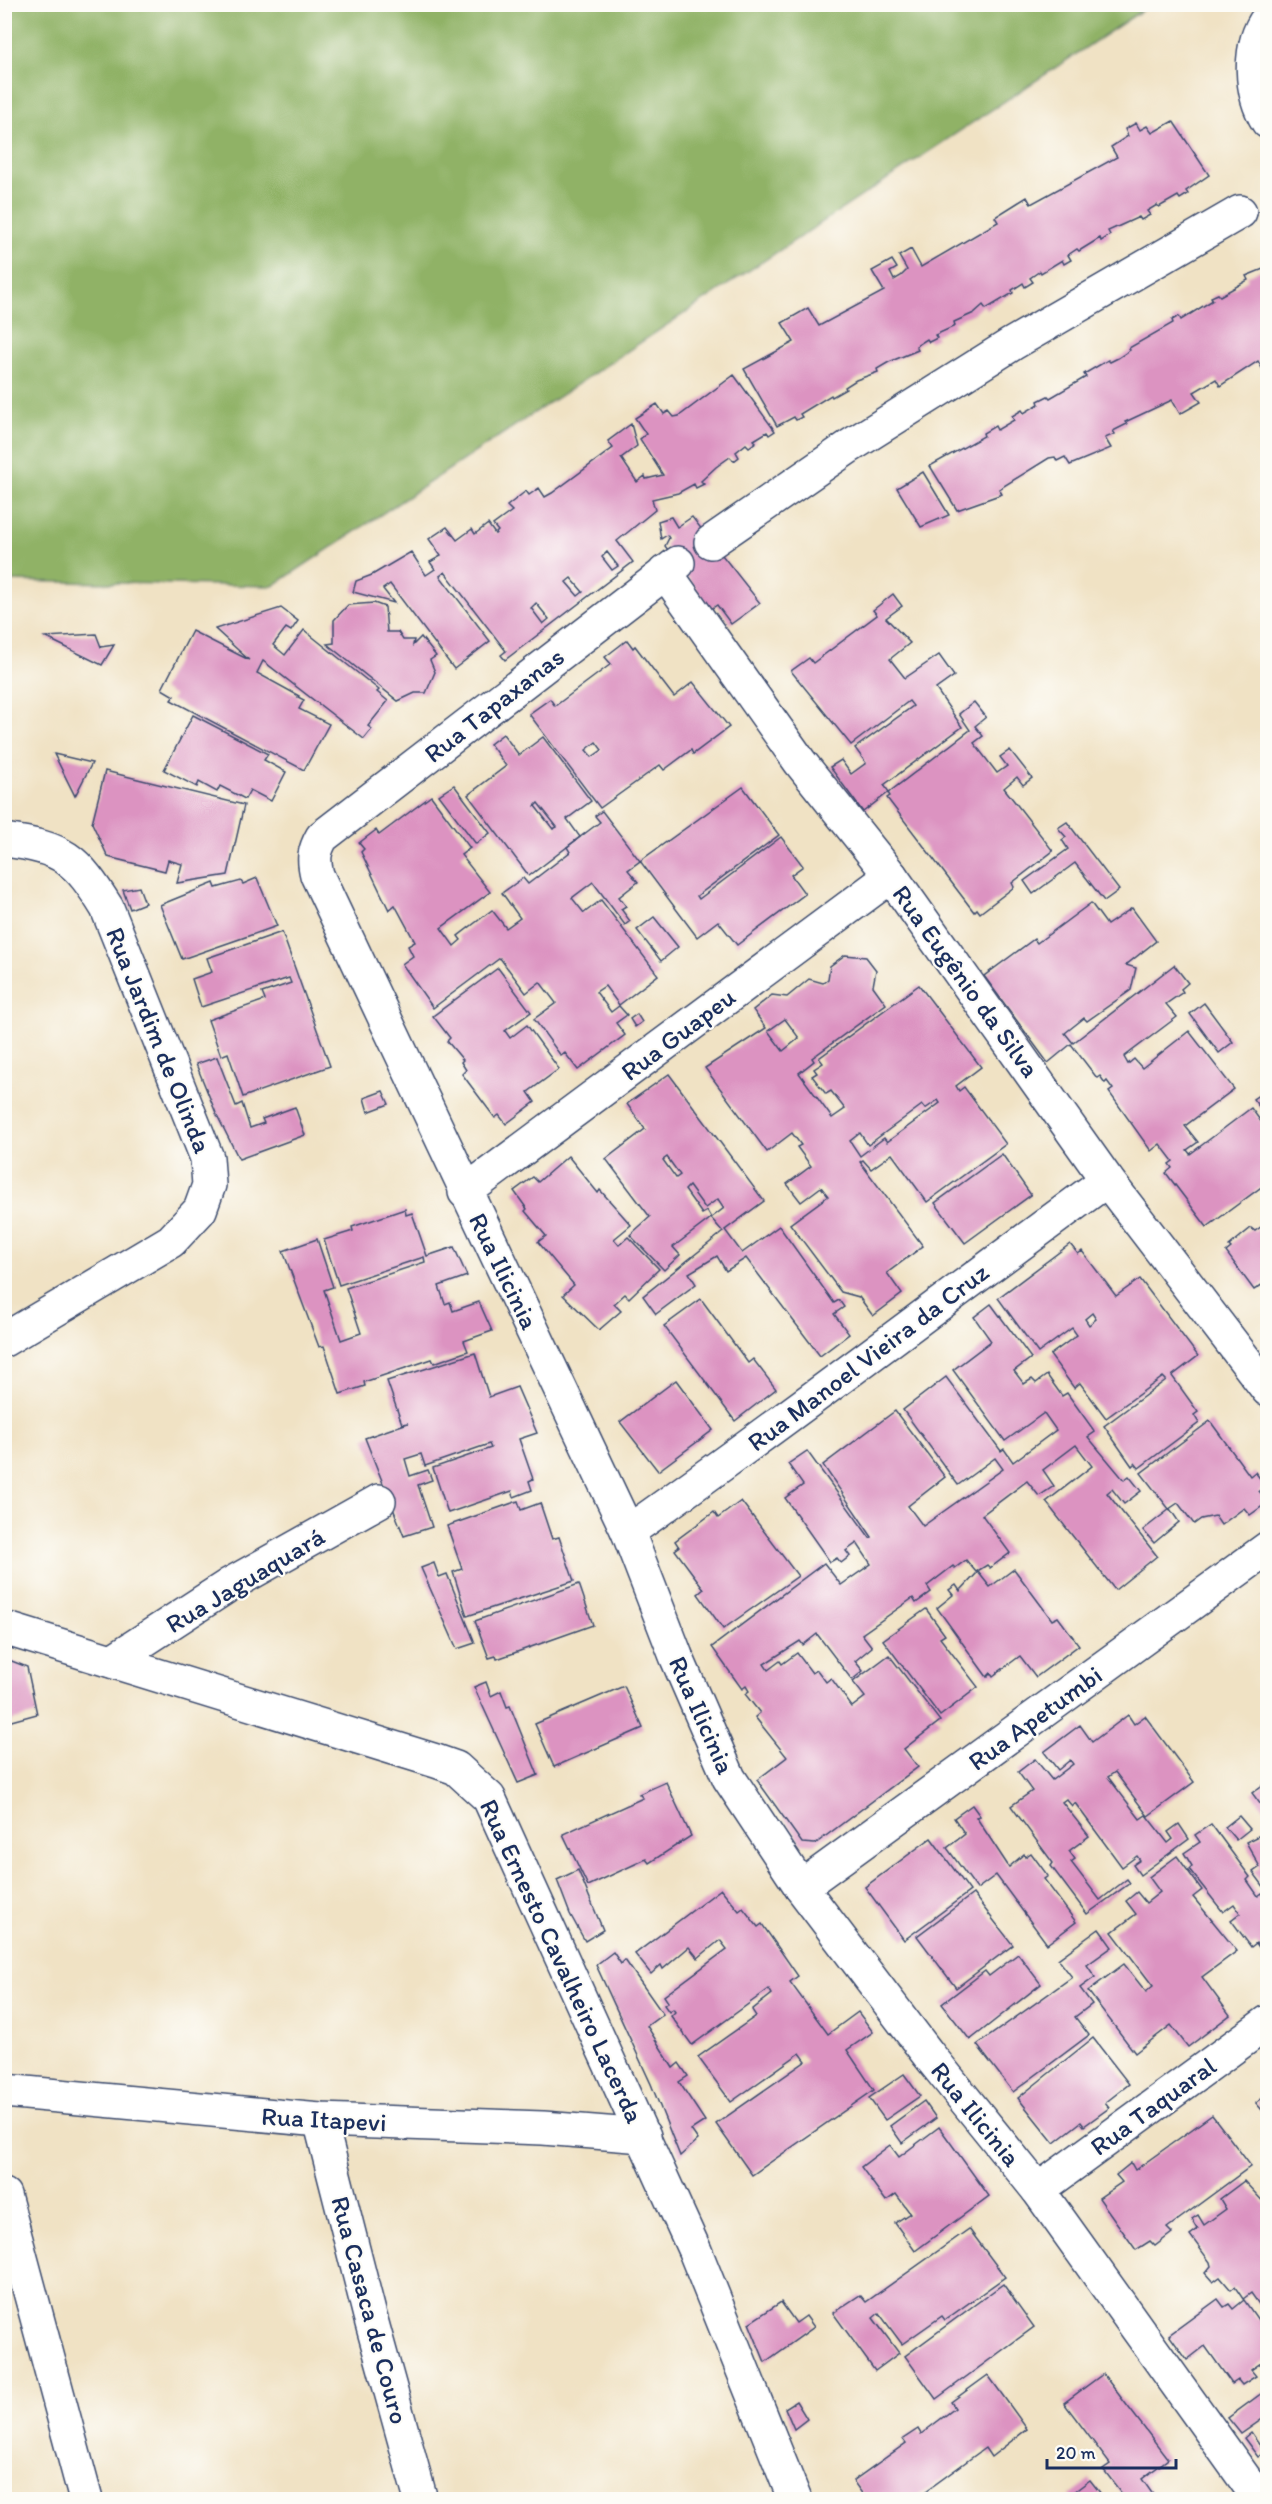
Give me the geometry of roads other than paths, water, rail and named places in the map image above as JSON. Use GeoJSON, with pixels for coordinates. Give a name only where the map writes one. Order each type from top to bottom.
{"type":"FeatureCollection","features":[{"type":"Feature","properties":{"kind":"street"},"geometry":{"type":"LineString","coordinates":[[1268,18],[1261,27],[1252,64],[1260,110],[1268,122]]}},
{"type":"Feature","properties":{"kind":"street"},"geometry":{"type":"LineString","coordinates":[[711,542],[850,446],[992,356],[1240,212]]}},
{"type":"Feature","properties":{"kind":"street","name":"Rua Tapaxanas"},"geometry":{"type":"LineString","coordinates":[[322,837],[672,568]]}},
{"type":"Feature","properties":{"kind":"street","name":"Rua Eugênio da Silva"},"geometry":{"type":"LineString","coordinates":[[672,568],[800,762],[891,876],[1107,1180],[1268,1390]]}},
{"type":"Feature","properties":{"kind":"street","name":"Rua Ilicinia"},"geometry":{"type":"LineString","coordinates":[[322,837],[315,848],[313,860],[317,875],[465,1192],[628,1532],[676,1656],[729,1778],[801,1887],[928,2054],[1038,2190],[1260,2499]]}},
{"type":"Feature","properties":{"kind":"street","name":"Rua Jardim de Olinda"},"geometry":{"type":"LineString","coordinates":[[4,840],[36,844],[71,860],[87,877],[107,908],[207,1158],[209,1185],[200,1210],[171,1241],[4,1340]]}},
{"type":"Feature","properties":{"kind":"street","name":"Rua Guapeu"},"geometry":{"type":"LineString","coordinates":[[465,1192],[891,876]]}},
{"type":"Feature","properties":{"kind":"street","name":"Rua Manoel Vieira da Cruz"},"geometry":{"type":"LineString","coordinates":[[628,1532],[819,1394],[929,1310],[1107,1180]]}},
{"type":"Feature","properties":{"kind":"street","name":"Rua Jaguaquará"},"geometry":{"type":"LineString","coordinates":[[112,1661],[229,1585],[380,1501]]}},
{"type":"Feature","properties":{"kind":"street","name":"Rua Apetumbi"},"geometry":{"type":"LineString","coordinates":[[801,1887],[1268,1548]]}},
{"type":"Feature","properties":{"kind":"street","name":"Rua Ernesto Cavalheiro Lacerda"},"geometry":{"type":"LineString","coordinates":[[4,1628],[456,1768],[472,1780],[489,1798],[501,1820],[695,2252],[795,2499]]}},
{"type":"Feature","properties":{"kind":"street","name":"Rua Taquaral"},"geometry":{"type":"LineString","coordinates":[[1038,2190],[1268,2022]]}},
{"type":"Feature","properties":{"kind":"street","name":"Rua Itapevi"},"geometry":{"type":"LineString","coordinates":[[4,2091],[320,2120],[543,2128],[644,2136]]}},
{"type":"Feature","properties":{"kind":"street","name":"Rua Casaca de Couro"},"geometry":{"type":"LineString","coordinates":[[320,2120],[370,2316],[421,2499]]}},
{"type":"Feature","properties":{"kind":"street"},"geometry":{"type":"LineString","coordinates":[[4,2195],[86,2499]]}}]}
